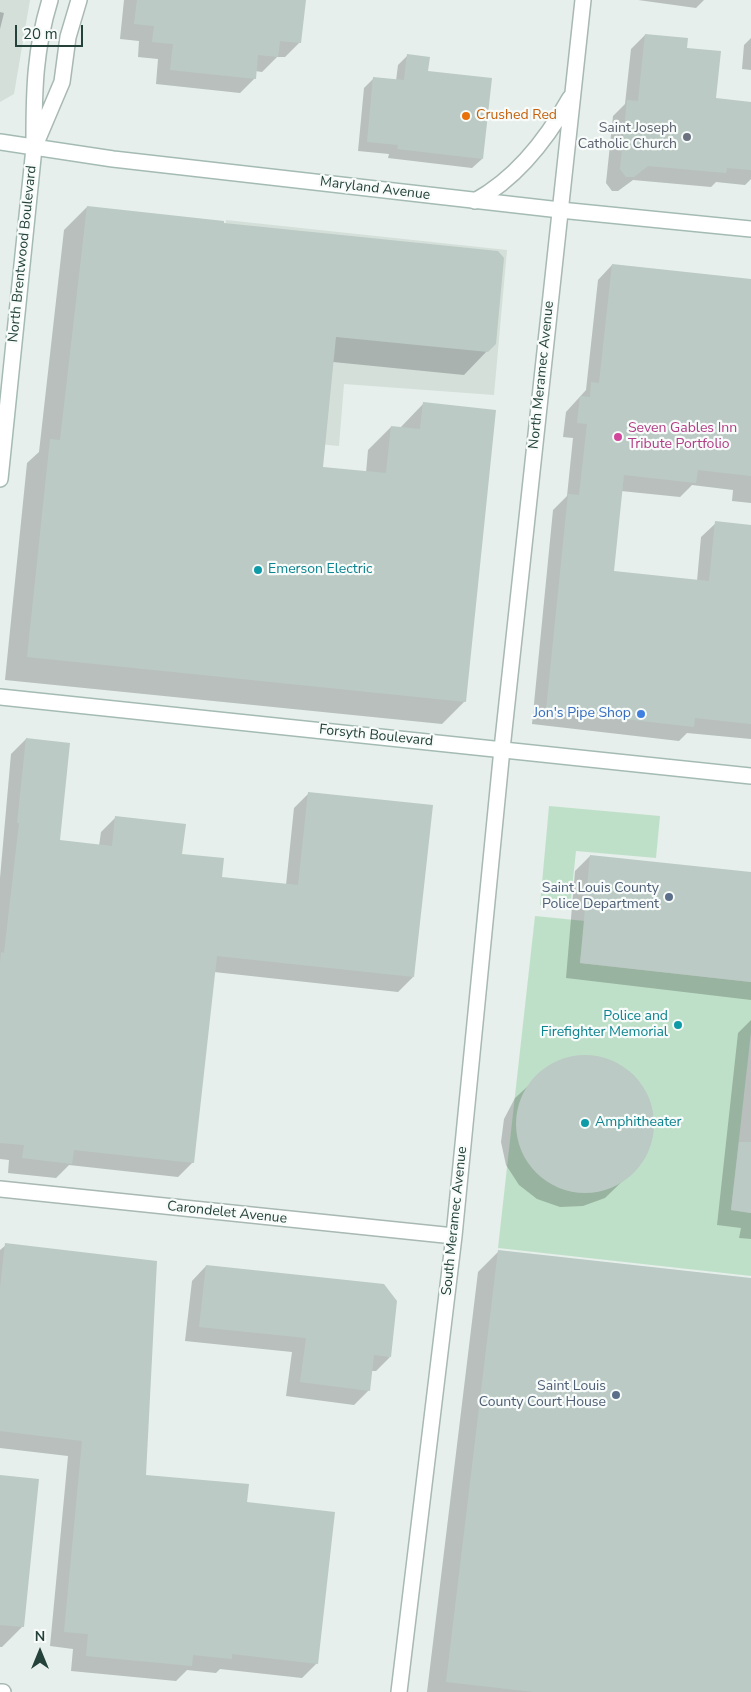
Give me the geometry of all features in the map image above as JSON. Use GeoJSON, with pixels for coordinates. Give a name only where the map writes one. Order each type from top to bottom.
{"type":"FeatureCollection","features":[{"type":"Feature","properties":{"kind":"street","name":"North Brentwood Boulevard"},"geometry":{"type":"LineString","coordinates":[[0,479],[34,148],[34,79],[42,28],[50,0]]}},
{"type":"Feature","properties":{"kind":"street","name":"North Brentwood Boulevard"},"geometry":{"type":"LineString","coordinates":[[34,148],[62,82],[68,37],[79,0]]}},
{"type":"Feature","properties":{"kind":"street","name":"North Meramec Avenue"},"geometry":{"type":"LineString","coordinates":[[502,749],[583,0]]}},
{"type":"Feature","properties":{"kind":"street"},"geometry":{"type":"LineString","coordinates":[[475,201],[492,192],[522,165],[559,117],[573,92]]}},
{"type":"Feature","properties":{"kind":"street","name":"Maryland Avenue"},"geometry":{"type":"LineString","coordinates":[[0,142],[113,159],[475,201],[751,229]]}},
{"type":"Feature","properties":{"kind":"street","name":"Forsyth Boulevard"},"geometry":{"type":"LineString","coordinates":[[0,697],[751,776]]}},
{"type":"Feature","properties":{"kind":"street","name":"South Meramec Avenue"},"geometry":{"type":"LineString","coordinates":[[399,1692],[454,1236],[502,749]]}},
{"type":"Feature","properties":{"kind":"street","name":"Carondelet Avenue"},"geometry":{"type":"LineString","coordinates":[[0,1189],[454,1236]]}},
{"type":"Feature","properties":{"kind":"shaded area"},"geometry":{"type":"Polygon","coordinates":[[[0,0],[30,0],[14,94],[0,102],[0,0]]]}},
{"type":"Feature","properties":{"kind":"shaded area"},"geometry":{"type":"Polygon","coordinates":[[[226,220],[507,250],[494,395],[344,384],[339,446],[203,433],[226,220]]]}},
{"type":"Feature","properties":{"kind":"green space"},"geometry":{"type":"Polygon","coordinates":[[[549,806],[660,816],[656,858],[576,851],[570,908],[540,905],[549,806]]]}},
{"type":"Feature","properties":{"kind":"green space"},"geometry":{"type":"Polygon","coordinates":[[[535,916],[585,921],[580,963],[751,982],[751,1032],[731,1210],[751,1213],[751,1276],[498,1248],[535,916]]]}},
{"type":"Feature","properties":{"kind":"building"},"geometry":{"type":"Polygon","coordinates":[[[137,0],[306,0],[301,43],[280,41],[278,57],[258,55],[256,79],[170,70],[173,44],[152,42],[154,26],[134,24],[137,0]]]}},
{"type":"Feature","properties":{"kind":"building","name":"Saint Joseph Catholic Church"},"geometry":{"type":"Polygon","coordinates":[[[645,34],[688,38],[687,48],[721,51],[716,98],[751,102],[751,170],[727,168],[726,173],[648,166],[634,177],[626,177],[620,169],[627,100],[638,101],[645,34]]]}},
{"type":"Feature","properties":{"kind":"building"},"geometry":{"type":"Polygon","coordinates":[[[407,54],[430,57],[428,71],[492,78],[483,159],[397,149],[398,145],[367,142],[373,77],[404,80],[407,54]]]}},
{"type":"Feature","properties":{"kind":"building"},"geometry":{"type":"Polygon","coordinates":[[[87,206],[224,221],[224,223],[498,251],[504,258],[496,344],[488,352],[336,337],[323,467],[386,473],[391,426],[420,429],[423,402],[496,410],[466,702],[27,657],[50,439],[60,440],[87,206]]]}},
{"type":"Feature","properties":{"kind":"building"},"geometry":{"type":"Polygon","coordinates":[[[612,264],[751,279],[751,476],[698,470],[696,483],[624,475],[614,571],[709,581],[715,521],[751,525],[751,724],[695,718],[694,727],[546,710],[568,494],[579,495],[587,424],[577,423],[580,396],[590,397],[591,382],[599,383],[612,264]]]}},
{"type":"Feature","properties":{"kind":"building"},"geometry":{"type":"Polygon","coordinates":[[[26,738],[70,743],[60,840],[112,846],[115,816],[186,824],[182,854],[224,858],[222,877],[298,885],[308,792],[433,805],[414,977],[217,956],[194,1163],[74,1150],[72,1164],[22,1158],[24,1145],[0,1143],[0,964],[1,952],[4,953],[19,823],[17,823],[26,738]]]}},
{"type":"Feature","properties":{"kind":"building","name":"Saint Louis County Police Department"},"geometry":{"type":"Polygon","coordinates":[[[590,855],[751,872],[751,982],[580,963],[590,855]]]}},
{"type":"Feature","properties":{"kind":"building","name":"Amphitheater"},"geometry":{"type":"Polygon","coordinates":[[[585,1055],[611,1061],[634,1075],[648,1098],[654,1124],[648,1150],[634,1173],[611,1187],[585,1193],[559,1187],[536,1173],[522,1150],[516,1124],[522,1098],[536,1075],[559,1061],[585,1055]]]}},
{"type":"Feature","properties":{"kind":"building"},"geometry":{"type":"Polygon","coordinates":[[[739,1142],[751,1142],[751,1213],[731,1210],[739,1142]]]}},
{"type":"Feature","properties":{"kind":"building"},"geometry":{"type":"Polygon","coordinates":[[[5,1243],[157,1261],[146,1475],[249,1484],[247,1502],[335,1512],[318,1664],[232,1654],[232,1659],[193,1655],[192,1666],[86,1656],[88,1634],[64,1632],[82,1441],[0,1431],[0,1288],[5,1243]]]}},
{"type":"Feature","properties":{"kind":"building","name":"Saint Louis County Court House"},"geometry":{"type":"Polygon","coordinates":[[[498,1250],[751,1278],[751,1692],[534,1692],[446,1682],[498,1250]]]}},
{"type":"Feature","properties":{"kind":"building"},"geometry":{"type":"Polygon","coordinates":[[[206,1265],[384,1284],[397,1301],[391,1357],[374,1355],[370,1391],[300,1382],[306,1338],[199,1327],[206,1265]]]}},
{"type":"Feature","properties":{"kind":"building"},"geometry":{"type":"Polygon","coordinates":[[[0,1475],[39,1479],[24,1627],[0,1625],[0,1475]]]}},
{"type":"Feature","properties":{"kind":"place","name":"Crushed Red"},"geometry":{"type":"Point","coordinates":[466,116]}},
{"type":"Feature","properties":{"kind":"place","name":"Saint Joseph Catholic Church"},"geometry":{"type":"Point","coordinates":[687,137]}},
{"type":"Feature","properties":{"kind":"place","name":"Seven Gables Inn Tribute Portfolio"},"geometry":{"type":"Point","coordinates":[618,437]}},
{"type":"Feature","properties":{"kind":"place","name":"Emerson Electric"},"geometry":{"type":"Point","coordinates":[258,570]}},
{"type":"Feature","properties":{"kind":"place","name":"Jon's Pipe Shop"},"geometry":{"type":"Point","coordinates":[641,714]}},
{"type":"Feature","properties":{"kind":"place","name":"Saint Louis County Police Department"},"geometry":{"type":"Point","coordinates":[669,897]}},
{"type":"Feature","properties":{"kind":"place","name":"Police and Firefighter Memorial"},"geometry":{"type":"Point","coordinates":[678,1025]}},
{"type":"Feature","properties":{"kind":"place","name":"Amphitheater"},"geometry":{"type":"Point","coordinates":[585,1123]}},
{"type":"Feature","properties":{"kind":"place","name":"Saint Louis County Court House"},"geometry":{"type":"Point","coordinates":[616,1395]}}]}
